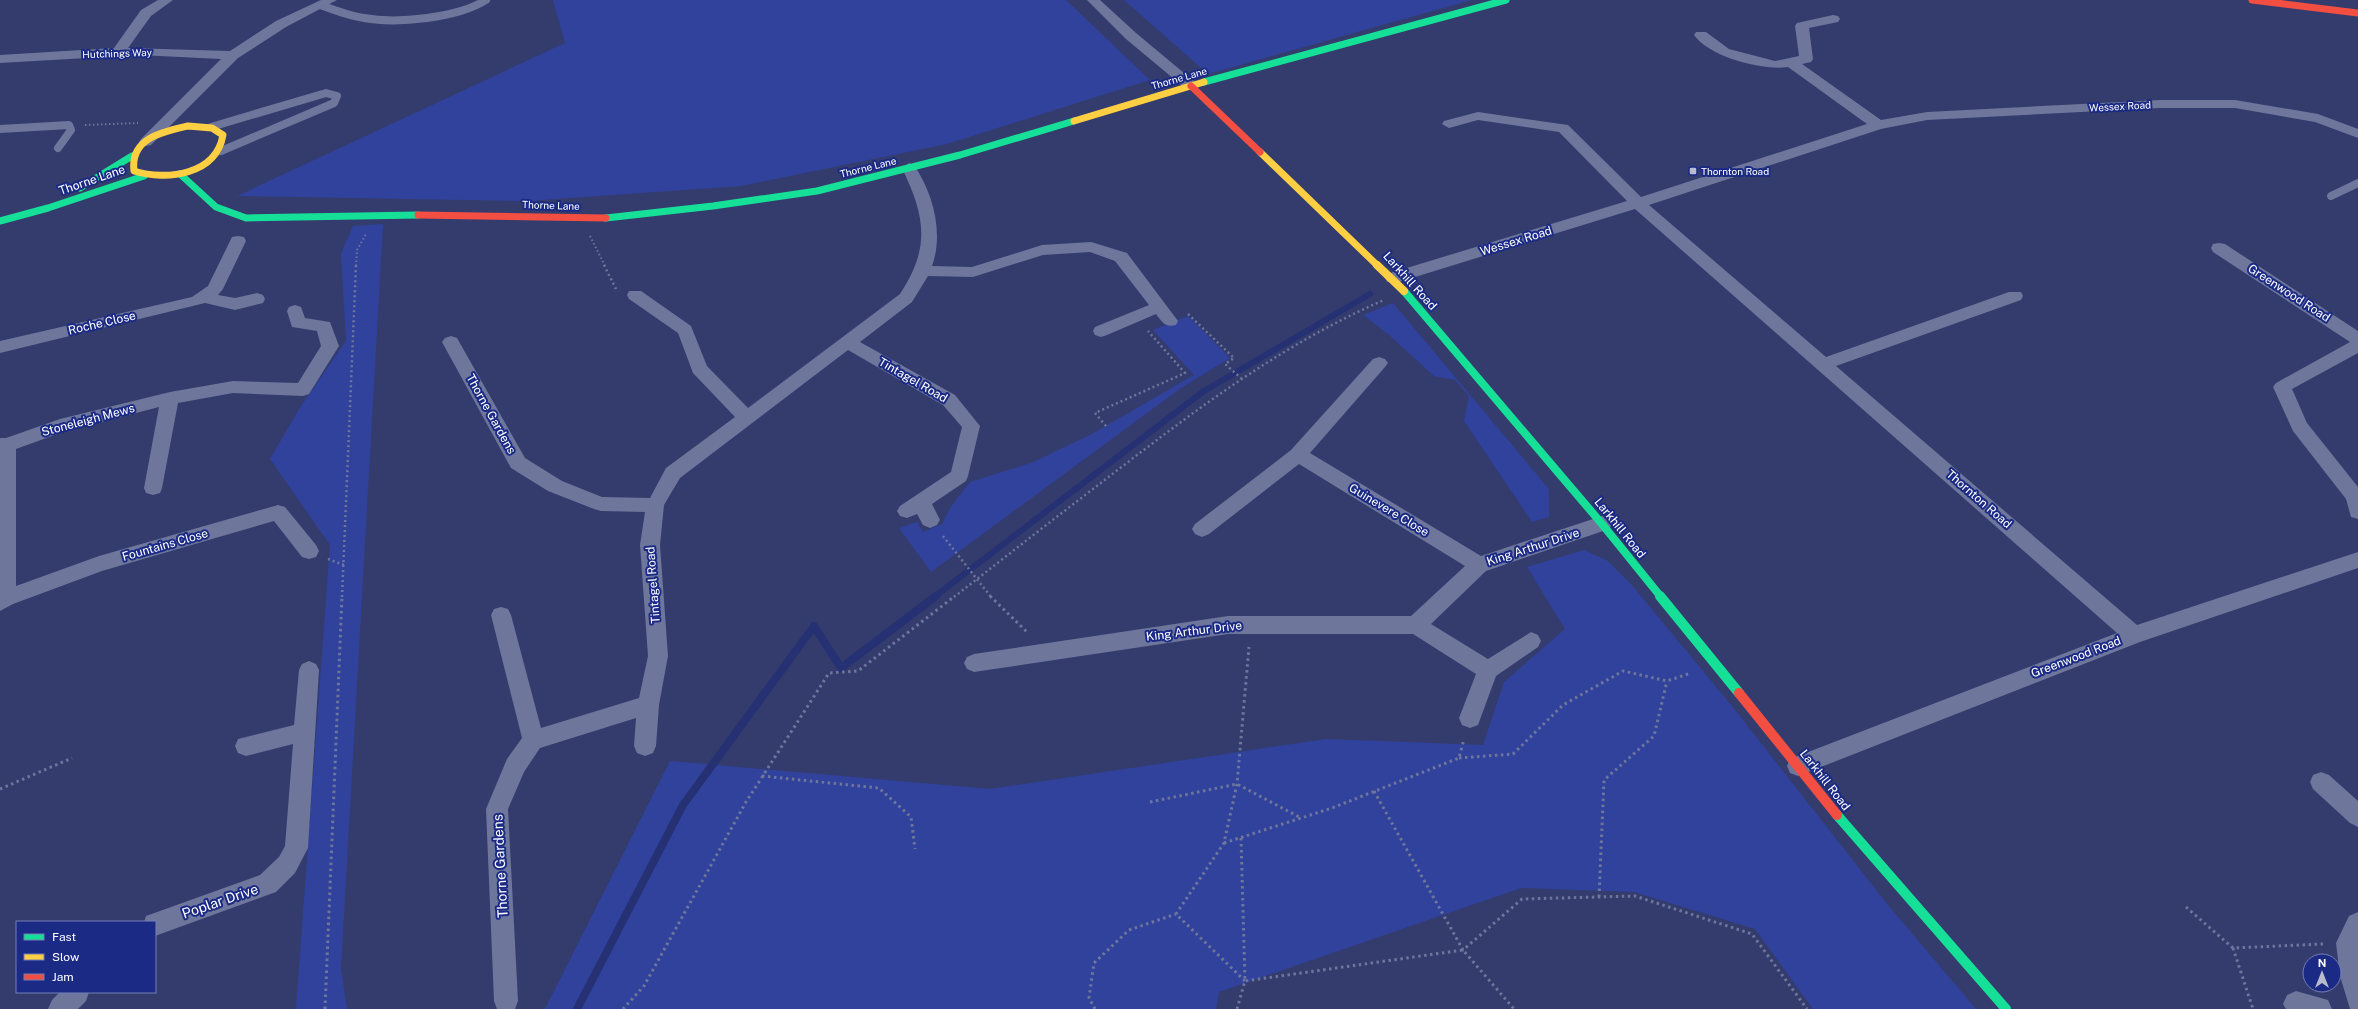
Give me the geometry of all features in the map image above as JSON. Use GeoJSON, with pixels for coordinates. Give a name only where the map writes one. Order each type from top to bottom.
{"type":"FeatureCollection","features":[{"type":"Feature","properties":{"kind":"street"},"geometry":{"type":"LineString","coordinates":[[118,52],[146,13],[166,0]]}},
{"type":"Feature","properties":{"kind":"street"},"geometry":{"type":"LineString","coordinates":[[1093,0],[1131,36],[1191,86]]}},
{"type":"Feature","properties":{"kind":"street","name":"Thorne Lane"},"geometry":{"type":"LineString","coordinates":[[180,174],[216,208],[246,218],[446,214],[581,217],[651,214],[763,200],[817,191],[1015,140],[1191,86],[1506,0]]}},
{"type":"Feature","properties":{"kind":"street"},"geometry":{"type":"LineString","coordinates":[[2252,0],[2358,12]]}},
{"type":"Feature","properties":{"kind":"street"},"geometry":{"type":"LineString","coordinates":[[146,142],[189,100],[219,67],[233,55],[281,24],[326,2]]}},
{"type":"Feature","properties":{"kind":"street"},"geometry":{"type":"LineString","coordinates":[[1701,35],[1724,52],[1776,65],[1806,59],[1802,26],[1832,19]]}},
{"type":"Feature","properties":{"kind":"street","name":"Hutchings Way"},"geometry":{"type":"LineString","coordinates":[[0,59],[118,52],[170,51],[233,55]]}},
{"type":"Feature","properties":{"kind":"street"},"geometry":{"type":"LineString","coordinates":[[1791,62],[1878,126]]}},
{"type":"Feature","properties":{"kind":"street","name":"Larkhill Road"},"geometry":{"type":"LineString","coordinates":[[1191,86],[1394,278],[1602,524],[1850,831],[2006,1009]]}},
{"type":"Feature","properties":{"kind":"street"},"geometry":{"type":"LineString","coordinates":[[188,126],[189,100]]}},
{"type":"Feature","properties":{"kind":"street","name":"Wessex Road"},"geometry":{"type":"LineString","coordinates":[[1394,278],[1638,203],[1878,126],[1927,116],[2203,103],[2235,104],[2290,112],[2318,118],[2358,134]]}},
{"type":"Feature","properties":{"kind":"street"},"geometry":{"type":"LineString","coordinates":[[1449,124],[1478,116],[1563,128],[1638,203]]}},
{"type":"Feature","properties":{"kind":"street"},"geometry":{"type":"LineString","coordinates":[[146,142],[173,130],[188,126],[211,127],[224,134],[225,142],[221,150]]}},
{"type":"Feature","properties":{"kind":"street","name":"Thorne Lane"},"geometry":{"type":"LineString","coordinates":[[48,208],[132,156],[146,142]]}},
{"type":"Feature","properties":{"kind":"street","name":"Thorne Lane"},"geometry":{"type":"LineString","coordinates":[[0,221],[48,208],[144,176],[166,176],[180,174],[212,159],[221,150]]}},
{"type":"Feature","properties":{"kind":"street"},"geometry":{"type":"LineString","coordinates":[[132,156],[130,164],[134,171],[144,176]]}},
{"type":"Feature","properties":{"kind":"street"},"geometry":{"type":"LineString","coordinates":[[211,170],[212,159]]}},
{"type":"Feature","properties":{"kind":"street","name":"Tintagel Road"},"geometry":{"type":"LineString","coordinates":[[645,746],[648,705],[658,656],[650,545],[655,505],[672,473],[906,298],[923,271],[931,237],[922,192],[909,168]]}},
{"type":"Feature","properties":{"kind":"street"},"geometry":{"type":"LineString","coordinates":[[214,191],[216,208]]}},
{"type":"Feature","properties":{"kind":"street","name":"Thornton Road"},"geometry":{"type":"LineString","coordinates":[[1638,203],[2134,635]]}},
{"type":"Feature","properties":{"kind":"street","name":"Roche Close"},"geometry":{"type":"LineString","coordinates":[[0,347],[197,301],[215,289],[238,241]]}},
{"type":"Feature","properties":{"kind":"street"},"geometry":{"type":"LineString","coordinates":[[923,271],[973,272],[1042,250],[1091,247],[1121,257],[1170,321]]}},
{"type":"Feature","properties":{"kind":"street","name":"Greenwood Road"},"geometry":{"type":"LineString","coordinates":[[2219,248],[2358,339]]}},
{"type":"Feature","properties":{"kind":"street"},"geometry":{"type":"LineString","coordinates":[[635,295],[685,330],[698,369],[747,418]]}},
{"type":"Feature","properties":{"kind":"street"},"geometry":{"type":"LineString","coordinates":[[1824,364],[2015,296]]}},
{"type":"Feature","properties":{"kind":"street"},"geometry":{"type":"LineString","coordinates":[[202,297],[235,304],[257,299]]}},
{"type":"Feature","properties":{"kind":"street"},"geometry":{"type":"LineString","coordinates":[[1102,331],[1158,307]]}},
{"type":"Feature","properties":{"kind":"street","name":"Stoneleigh Mews"},"geometry":{"type":"LineString","coordinates":[[3,445],[60,426],[170,398],[233,387],[303,390],[330,346],[324,326],[298,323],[295,311]]}},
{"type":"Feature","properties":{"kind":"street","name":"Thorne Gardens"},"geometry":{"type":"LineString","coordinates":[[451,342],[518,463],[555,486],[601,504],[655,505]]}},
{"type":"Feature","properties":{"kind":"street","name":"Tintagel Road"},"geometry":{"type":"LineString","coordinates":[[847,342],[950,400],[971,426],[959,476],[914,506],[930,520]]}},
{"type":"Feature","properties":{"kind":"street"},"geometry":{"type":"LineString","coordinates":[[2358,346],[2282,387],[2299,426],[2355,498],[2358,512]]}},
{"type":"Feature","properties":{"kind":"street"},"geometry":{"type":"LineString","coordinates":[[1202,529],[1298,455],[1379,363]]}},
{"type":"Feature","properties":{"kind":"street"},"geometry":{"type":"LineString","coordinates":[[153,488],[170,398]]}},
{"type":"Feature","properties":{"kind":"street"},"geometry":{"type":"LineString","coordinates":[[3,445],[3,601]]}},
{"type":"Feature","properties":{"kind":"street","name":"Guinevere Close"},"geometry":{"type":"LineString","coordinates":[[1298,455],[1479,565]]}},
{"type":"Feature","properties":{"kind":"street","name":"Fountains Close"},"geometry":{"type":"LineString","coordinates":[[3,601],[99,564],[278,512],[309,552]]}},
{"type":"Feature","properties":{"kind":"street","name":"King Arthur Drive"},"geometry":{"type":"LineString","coordinates":[[974,663],[1228,625],[1416,625],[1479,565],[1602,524]]}},
{"type":"Feature","properties":{"kind":"street","name":"Greenwood Road"},"geometry":{"type":"LineString","coordinates":[[1798,766],[2134,635],[2358,560]]}},
{"type":"Feature","properties":{"kind":"street"},"geometry":{"type":"LineString","coordinates":[[501,615],[533,740],[648,705]]}},
{"type":"Feature","properties":{"kind":"street"},"geometry":{"type":"LineString","coordinates":[[1416,625],[1488,670]]}},
{"type":"Feature","properties":{"kind":"street"},"geometry":{"type":"LineString","coordinates":[[1470,718],[1488,670],[1531,641]]}},
{"type":"Feature","properties":{"kind":"street","name":"Poplar Drive"},"geometry":{"type":"LineString","coordinates":[[156,924],[268,884],[287,865],[296,848],[309,670]]}},
{"type":"Feature","properties":{"kind":"street"},"geometry":{"type":"LineString","coordinates":[[246,746],[304,732]]}},
{"type":"Feature","properties":{"kind":"street","name":"Thorne Gardens"},"geometry":{"type":"LineString","coordinates":[[506,1002],[497,809],[515,766],[533,740]]}},
{"type":"Feature","properties":{"kind":"street"},"geometry":{"type":"LineString","coordinates":[[2321,782],[2358,816]]}},
{"type":"Feature","properties":{"kind":"street"},"geometry":{"type":"LineString","coordinates":[[2353,934],[2352,976],[2358,1000]]}},
{"type":"Feature","properties":{"kind":"street"},"geometry":{"type":"LineString","coordinates":[[61,1009],[76,993]]}},
{"type":"Feature","properties":{"kind":"street"},"geometry":{"type":"LineString","coordinates":[[2296,1004],[2319,1009]]}},
{"type":"Feature","properties":{"kind":"lane"},"geometry":{"type":"LineString","coordinates":[[326,2],[347,15],[388,20],[456,11],[474,6],[486,0]]}},
{"type":"Feature","properties":{"kind":"lane"},"geometry":{"type":"LineString","coordinates":[[211,127],[326,93],[337,96],[334,103],[221,150]]}},
{"type":"Feature","properties":{"kind":"lane"},"geometry":{"type":"LineString","coordinates":[[0,129],[68,126],[71,130],[58,148]]}},
{"type":"Feature","properties":{"kind":"lane"},"geometry":{"type":"LineString","coordinates":[[2331,196],[2358,183]]}},
{"type":"Feature","properties":{"kind":"path"},"geometry":{"type":"LineString","coordinates":[[68,126],[167,122]]}},
{"type":"Feature","properties":{"kind":"path"},"geometry":{"type":"LineString","coordinates":[[325,1009],[357,250],[376,215]]}},
{"type":"Feature","properties":{"kind":"path"},"geometry":{"type":"LineString","coordinates":[[581,217],[608,276],[619,292],[635,295]]}},
{"type":"Feature","properties":{"kind":"path"},"geometry":{"type":"LineString","coordinates":[[623,1009],[644,986],[746,802],[829,673],[858,671],[1142,451],[1242,379],[1353,312],[1405,292]]}},
{"type":"Feature","properties":{"kind":"path"},"geometry":{"type":"LineString","coordinates":[[1170,321],[1189,313],[1234,358],[1225,364],[1242,379]]}},
{"type":"Feature","properties":{"kind":"path"},"geometry":{"type":"LineString","coordinates":[[1106,426],[1095,413],[1185,374],[1147,330]]}},
{"type":"Feature","properties":{"kind":"path"},"geometry":{"type":"LineString","coordinates":[[930,520],[987,593],[1048,653]]}},
{"type":"Feature","properties":{"kind":"path"},"geometry":{"type":"LineString","coordinates":[[1095,1009],[1089,998],[1094,963],[1129,930],[1176,914],[1224,843],[1237,784],[1252,624]]}},
{"type":"Feature","properties":{"kind":"path"},"geometry":{"type":"LineString","coordinates":[[1224,843],[1302,818],[1459,758],[1512,754],[1563,705],[1623,672],[1667,681],[1697,671]]}},
{"type":"Feature","properties":{"kind":"path"},"geometry":{"type":"LineString","coordinates":[[1599,897],[1604,780],[1654,736],[1667,681]]}},
{"type":"Feature","properties":{"kind":"path"},"geometry":{"type":"LineString","coordinates":[[1459,758],[1470,718]]}},
{"type":"Feature","properties":{"kind":"path"},"geometry":{"type":"LineString","coordinates":[[0,789],[72,758]]}},
{"type":"Feature","properties":{"kind":"path"},"geometry":{"type":"LineString","coordinates":[[762,776],[879,788],[911,816],[915,849]]}},
{"type":"Feature","properties":{"kind":"path"},"geometry":{"type":"LineString","coordinates":[[1150,802],[1237,784],[1302,818]]}},
{"type":"Feature","properties":{"kind":"path"},"geometry":{"type":"LineString","coordinates":[[1374,791],[1463,950],[1514,1009]]}},
{"type":"Feature","properties":{"kind":"path"},"geometry":{"type":"LineString","coordinates":[[1237,1009],[1245,981],[1241,838]]}},
{"type":"Feature","properties":{"kind":"path"},"geometry":{"type":"LineString","coordinates":[[1245,981],[1463,950],[1522,899],[1635,896],[1752,934],[1807,1009]]}},
{"type":"Feature","properties":{"kind":"path"},"geometry":{"type":"LineString","coordinates":[[2186,907],[2232,948],[2253,1009]]}},
{"type":"Feature","properties":{"kind":"path"},"geometry":{"type":"LineString","coordinates":[[1176,914],[1245,981]]}},
{"type":"Feature","properties":{"kind":"path"},"geometry":{"type":"LineString","coordinates":[[2232,948],[2353,934]]}},
{"type":"Feature","properties":{"kind":"shaded area"},"geometry":{"type":"Polygon","coordinates":[[[553,0],[1066,0],[1150,80],[947,144],[741,186],[527,201],[237,196],[565,43],[553,0]]]}},
{"type":"Feature","properties":{"kind":"shaded area"},"geometry":{"type":"Polygon","coordinates":[[[1124,0],[1472,0],[1208,74],[1124,0]]]}},
{"type":"Feature","properties":{"kind":"shaded area"},"geometry":{"type":"Polygon","coordinates":[[[383,224],[341,968],[347,1009],[296,1009],[330,545],[270,459],[299,409],[346,341],[341,254],[353,226],[383,224]]]}},
{"type":"Feature","properties":{"kind":"shaded area"},"geometry":{"type":"Polygon","coordinates":[[[1393,303],[1549,489],[1549,517],[1532,522],[1464,421],[1469,396],[1455,380],[1434,376],[1388,334],[1363,315],[1393,303]]]}},
{"type":"Feature","properties":{"kind":"shaded area"},"geometry":{"type":"Polygon","coordinates":[[[1188,316],[1230,358],[1181,388],[931,572],[899,528],[917,522],[923,532],[942,524],[950,508],[970,482],[1031,463],[1092,434],[1194,375],[1153,330],[1188,316]]]}},
{"type":"Feature","properties":{"kind":"shaded area"},"geometry":{"type":"Polygon","coordinates":[[[1584,550],[1608,561],[1631,584],[1732,706],[1888,905],[1976,1009],[1813,1009],[1755,929],[1634,892],[1521,888],[1219,992],[1216,1009],[545,1009],[670,761],[990,789],[1326,739],[1483,745],[1504,682],[1565,629],[1527,567],[1584,550]]]}},
{"type":"Feature","properties":{"kind":"waterway"},"geometry":{"type":"LineString","coordinates":[[934,597],[1204,391],[1370,294]]}},
{"type":"Feature","properties":{"kind":"waterway"},"geometry":{"type":"LineString","coordinates":[[577,1009],[683,805],[814,626],[841,668],[936,596]]}},
{"type":"Feature","properties":{"kind":"traffic: fast"},"geometry":{"type":"LineString","coordinates":[[1204,82],[1506,0]]}},
{"type":"Feature","properties":{"kind":"traffic: fast"},"geometry":{"type":"LineString","coordinates":[[606,218],[713,206],[817,191],[960,155],[1074,121]]}},
{"type":"Feature","properties":{"kind":"traffic: fast"},"geometry":{"type":"LineString","coordinates":[[80,188],[132,156]]}},
{"type":"Feature","properties":{"kind":"traffic: fast"},"geometry":{"type":"LineString","coordinates":[[180,174],[216,207],[246,218],[418,215]]}},
{"type":"Feature","properties":{"kind":"traffic: fast"},"geometry":{"type":"LineString","coordinates":[[0,221],[48,208],[144,176]]}},
{"type":"Feature","properties":{"kind":"traffic: fast"},"geometry":{"type":"LineString","coordinates":[[1404,291],[1602,524],[1739,693]]}},
{"type":"Feature","properties":{"kind":"traffic: fast"},"geometry":{"type":"LineString","coordinates":[[1837,815],[2006,1009]]}},
{"type":"Feature","properties":{"kind":"traffic: slow"},"geometry":{"type":"LineString","coordinates":[[1074,121],[1204,82]]}},
{"type":"Feature","properties":{"kind":"traffic: slow"},"geometry":{"type":"LineString","coordinates":[[188,126],[212,128],[223,135],[221,145],[216,154],[208,161],[188,172],[177,175],[152,176],[134,171],[133,160],[135,152],[141,144],[158,134],[188,126]]}},
{"type":"Feature","properties":{"kind":"traffic: slow"},"geometry":{"type":"LineString","coordinates":[[1260,152],[1404,291]]}},
{"type":"Feature","properties":{"kind":"traffic: jam"},"geometry":{"type":"LineString","coordinates":[[2252,0],[2358,13]]}},
{"type":"Feature","properties":{"kind":"traffic: jam"},"geometry":{"type":"LineString","coordinates":[[1191,86],[1260,152]]}},
{"type":"Feature","properties":{"kind":"traffic: jam"},"geometry":{"type":"LineString","coordinates":[[418,215],[606,218]]}},
{"type":"Feature","properties":{"kind":"traffic: jam"},"geometry":{"type":"LineString","coordinates":[[1739,693],[1837,815]]}},
{"type":"Feature","properties":{"kind":"place","name":"Thornton Road"},"geometry":{"type":"Point","coordinates":[1693,171]}}]}
